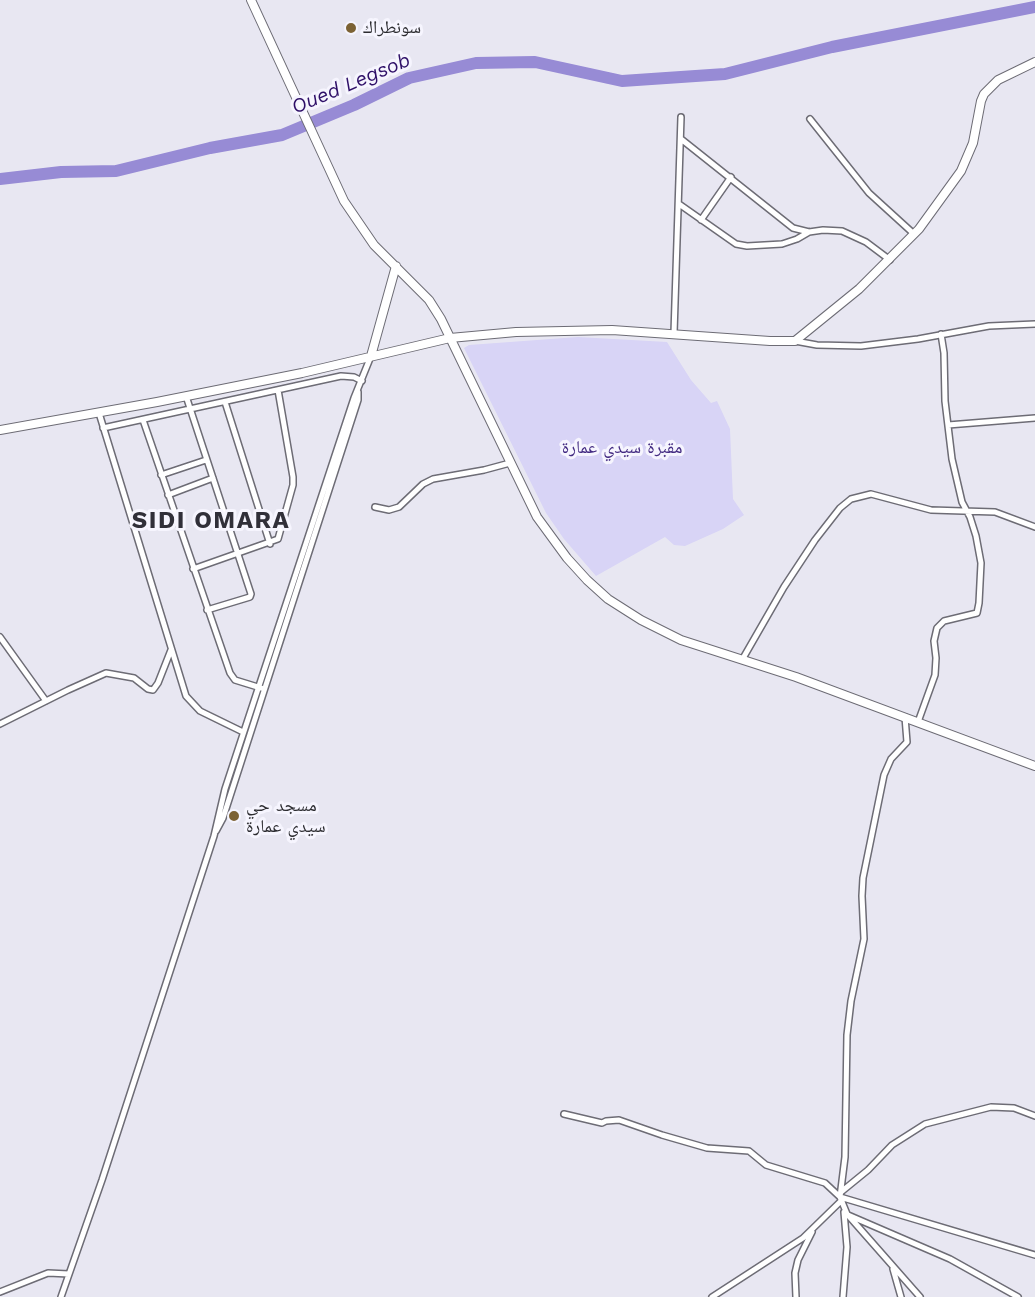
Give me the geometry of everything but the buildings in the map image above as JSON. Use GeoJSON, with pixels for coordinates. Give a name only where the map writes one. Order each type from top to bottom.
{"type":"FeatureCollection","features":[{"type":"Feature","properties":{"kind":"main road"},"geometry":{"type":"LineString","coordinates":[[251,0],[340,194],[374,245],[429,300],[450,338],[537,517],[551,538],[587,580],[608,599],[660,631],[681,640],[905,717],[1035,766]]}},
{"type":"Feature","properties":{"kind":"main road"},"geometry":{"type":"LineString","coordinates":[[0,430],[302,373],[450,338],[516,332],[612,330],[795,341],[859,290],[914,234],[961,171],[973,143],[984,94],[998,80],[1035,62]]}},
{"type":"Feature","properties":{"kind":"main road"},"geometry":{"type":"LineString","coordinates":[[371,356],[396,266]]}},
{"type":"Feature","properties":{"kind":"street"},"geometry":{"type":"LineString","coordinates":[[674,333],[681,117]]}},
{"type":"Feature","properties":{"kind":"street"},"geometry":{"type":"LineString","coordinates":[[810,119],[869,193],[914,234]]}},
{"type":"Feature","properties":{"kind":"street"},"geometry":{"type":"LineString","coordinates":[[681,139],[793,228],[809,232]]}},
{"type":"Feature","properties":{"kind":"street"},"geometry":{"type":"LineString","coordinates":[[701,220],[731,177]]}},
{"type":"Feature","properties":{"kind":"street"},"geometry":{"type":"LineString","coordinates":[[679,204],[736,244],[747,246],[782,244],[809,232],[842,231],[866,242],[890,260]]}},
{"type":"Feature","properties":{"kind":"street"},"geometry":{"type":"LineString","coordinates":[[795,341],[817,345],[861,346],[989,326],[1035,324]]}},
{"type":"Feature","properties":{"kind":"street"},"geometry":{"type":"LineString","coordinates":[[918,722],[935,675],[934,641],[937,628],[944,621],[973,614],[978,610],[981,563],[976,536],[962,502],[952,459],[941,334]]}},
{"type":"Feature","properties":{"kind":"street"},"geometry":{"type":"LineString","coordinates":[[214,836],[224,818],[261,688],[371,356]]}},
{"type":"Feature","properties":{"kind":"street"},"geometry":{"type":"LineString","coordinates":[[341,363],[341,376]]}},
{"type":"Feature","properties":{"kind":"street"},"geometry":{"type":"LineString","coordinates":[[302,373],[305,384]]}},
{"type":"Feature","properties":{"kind":"street"},"geometry":{"type":"LineString","coordinates":[[103,428],[341,376],[354,377],[362,381]]}},
{"type":"Feature","properties":{"kind":"street"},"geometry":{"type":"LineString","coordinates":[[193,569],[278,540],[293,485],[278,390]]}},
{"type":"Feature","properties":{"kind":"street"},"geometry":{"type":"LineString","coordinates":[[186,396],[251,596],[207,610]]}},
{"type":"Feature","properties":{"kind":"street"},"geometry":{"type":"LineString","coordinates":[[225,402],[270,543]]}},
{"type":"Feature","properties":{"kind":"street"},"geometry":{"type":"LineString","coordinates":[[99,413],[184,691],[194,706],[243,732]]}},
{"type":"Feature","properties":{"kind":"street"},"geometry":{"type":"LineString","coordinates":[[948,425],[1035,418]]}},
{"type":"Feature","properties":{"kind":"street"},"geometry":{"type":"LineString","coordinates":[[142,420],[232,678],[261,688]]}},
{"type":"Feature","properties":{"kind":"street"},"geometry":{"type":"LineString","coordinates":[[161,475],[206,460]]}},
{"type":"Feature","properties":{"kind":"street"},"geometry":{"type":"LineString","coordinates":[[375,507],[389,510],[399,507],[423,484],[433,479],[510,463]]}},
{"type":"Feature","properties":{"kind":"street"},"geometry":{"type":"LineString","coordinates":[[168,495],[213,478]]}},
{"type":"Feature","properties":{"kind":"street"},"geometry":{"type":"LineString","coordinates":[[742,660],[784,587],[815,540],[840,508],[851,499],[871,494],[931,510],[1002,513],[1035,527]]}},
{"type":"Feature","properties":{"kind":"street"},"geometry":{"type":"LineString","coordinates":[[0,636],[46,701]]}},
{"type":"Feature","properties":{"kind":"street"},"geometry":{"type":"LineString","coordinates":[[0,724],[95,677],[110,673],[134,678],[148,689],[153,690],[171,649]]}},
{"type":"Feature","properties":{"kind":"street"},"geometry":{"type":"LineString","coordinates":[[61,1297],[102,1180],[214,836],[225,789],[243,732],[261,688]]}},
{"type":"Feature","properties":{"kind":"street"},"geometry":{"type":"LineString","coordinates":[[843,1297],[847,1247],[842,1200],[847,1035],[851,1000],[864,939],[863,878],[884,776],[891,759],[906,742],[905,717]]}},
{"type":"Feature","properties":{"kind":"street"},"geometry":{"type":"LineString","coordinates":[[712,1297],[803,1238],[842,1200],[892,1145],[925,1124],[991,1107],[1014,1108],[1035,1116]]}},
{"type":"Feature","properties":{"kind":"street"},"geometry":{"type":"LineString","coordinates":[[564,1114],[602,1123],[606,1120],[620,1120],[707,1148],[749,1151],[766,1165],[825,1183],[842,1200],[847,1214],[920,1297]]}},
{"type":"Feature","properties":{"kind":"street"},"geometry":{"type":"LineString","coordinates":[[842,1200],[1035,1256]]}},
{"type":"Feature","properties":{"kind":"street"},"geometry":{"type":"LineString","coordinates":[[847,1214],[950,1259],[1018,1297]]}},
{"type":"Feature","properties":{"kind":"street"},"geometry":{"type":"LineString","coordinates":[[796,1297],[795,1273],[798,1260],[815,1226]]}},
{"type":"Feature","properties":{"kind":"street"},"geometry":{"type":"LineString","coordinates":[[893,1268],[901,1297]]}},
{"type":"Feature","properties":{"kind":"street"},"geometry":{"type":"LineString","coordinates":[[0,1292],[48,1273],[69,1274]]}},
{"type":"Feature","properties":{"kind":"green space","name":"مقبرة سيدي عمارة"},"geometry":{"type":"Polygon","coordinates":[[[578,337],[667,342],[691,380],[711,403],[717,401],[730,429],[733,499],[744,515],[723,529],[685,546],[674,545],[665,537],[596,576],[564,539],[546,513],[464,348],[469,345],[578,337]]]}},
{"type":"Feature","properties":{"kind":"waterway","name":"Oued Legsob"},"geometry":{"type":"LineString","coordinates":[[0,179],[61,172],[116,171],[210,148],[282,135],[354,105],[409,78],[476,63],[535,62],[622,81],[725,74],[832,47],[1035,7]]}},
{"type":"Feature","properties":{"kind":"place","name":"سونطراك"},"geometry":{"type":"Point","coordinates":[351,28]}},
{"type":"Feature","properties":{"kind":"place","name":"مسجد حي سيدي عمارة"},"geometry":{"type":"Point","coordinates":[234,816]}},
{"type":"Feature","properties":{"kind":"district","name":"SIDI OMARA"},"geometry":{"type":"Point","coordinates":[211,521]}}]}
